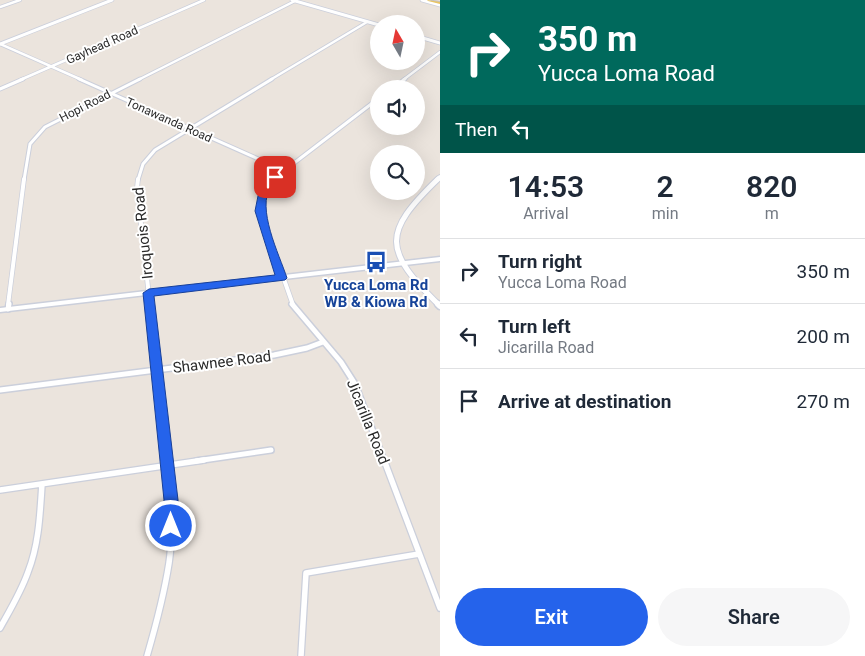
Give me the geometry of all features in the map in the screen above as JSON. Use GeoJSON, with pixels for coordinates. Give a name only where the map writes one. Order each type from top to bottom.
{"type":"FeatureCollection","features":[{"type":"Feature","properties":{"kind":"main road"},"geometry":{"type":"LineString","coordinates":[[429,0],[439,2]]}},
{"type":"Feature","properties":{"kind":"main road"},"geometry":{"type":"LineString","coordinates":[[0,310],[440,259]]}},
{"type":"Feature","properties":{"kind":"street"},"geometry":{"type":"LineString","coordinates":[[0,7],[20,0]]}},
{"type":"Feature","properties":{"kind":"street"},"geometry":{"type":"LineString","coordinates":[[0,44],[112,0]]}},
{"type":"Feature","properties":{"kind":"street","name":"Gayhead Road"},"geometry":{"type":"LineString","coordinates":[[0,89],[204,0]]}},
{"type":"Feature","properties":{"kind":"street"},"geometry":{"type":"LineString","coordinates":[[294,0],[370,23]]}},
{"type":"Feature","properties":{"kind":"street","name":"Hopi Road"},"geometry":{"type":"LineString","coordinates":[[8,309],[26,160],[30,144],[45,127],[294,0]]}},
{"type":"Feature","properties":{"kind":"street"},"geometry":{"type":"LineString","coordinates":[[422,0],[439,2]]}},
{"type":"Feature","properties":{"kind":"street","name":"Iroquois Road"},"geometry":{"type":"LineString","coordinates":[[147,656],[159,614],[169,561],[171,500],[137,176],[150,153],[367,22]]}},
{"type":"Feature","properties":{"kind":"street"},"geometry":{"type":"LineString","coordinates":[[425,38],[440,42]]}},
{"type":"Feature","properties":{"kind":"street","name":"Tonawanda Road"},"geometry":{"type":"LineString","coordinates":[[0,44],[283,170]]}},
{"type":"Feature","properties":{"kind":"street"},"geometry":{"type":"LineString","coordinates":[[404,80],[440,52]]}},
{"type":"Feature","properties":{"kind":"street","name":"Jicarilla Road"},"geometry":{"type":"LineString","coordinates":[[370,105],[283,170],[268,184],[262,196],[260,211],[281,278],[292,304],[341,362],[355,384],[440,608]]}},
{"type":"Feature","properties":{"kind":"street"},"geometry":{"type":"LineString","coordinates":[[440,177],[405,213],[397,229],[396,243],[403,263],[414,280],[440,306]]}},
{"type":"Feature","properties":{"kind":"street","name":"Shawnee Road"},"geometry":{"type":"LineString","coordinates":[[0,390],[274,355],[307,348],[323,342]]}},
{"type":"Feature","properties":{"kind":"street"},"geometry":{"type":"LineString","coordinates":[[0,490],[271,450]]}},
{"type":"Feature","properties":{"kind":"street"},"geometry":{"type":"LineString","coordinates":[[0,628],[24,583],[33,557],[39,524],[42,484]]}},
{"type":"Feature","properties":{"kind":"street"},"geometry":{"type":"LineString","coordinates":[[302,656],[306,573],[419,554]]}},
{"type":"Feature","properties":{"kind":"place","name":"Yucca Loma Rd WB & Kiowa Rd"},"geometry":{"type":"Point","coordinates":[376,262]}},
{"type":"Feature","properties":{"kind":"route"},"geometry":{"type":"LineString","coordinates":[[171,526],[171,500],[149,293],[281,278],[260,211],[262,196],[268,184],[275,177]]}}]}
